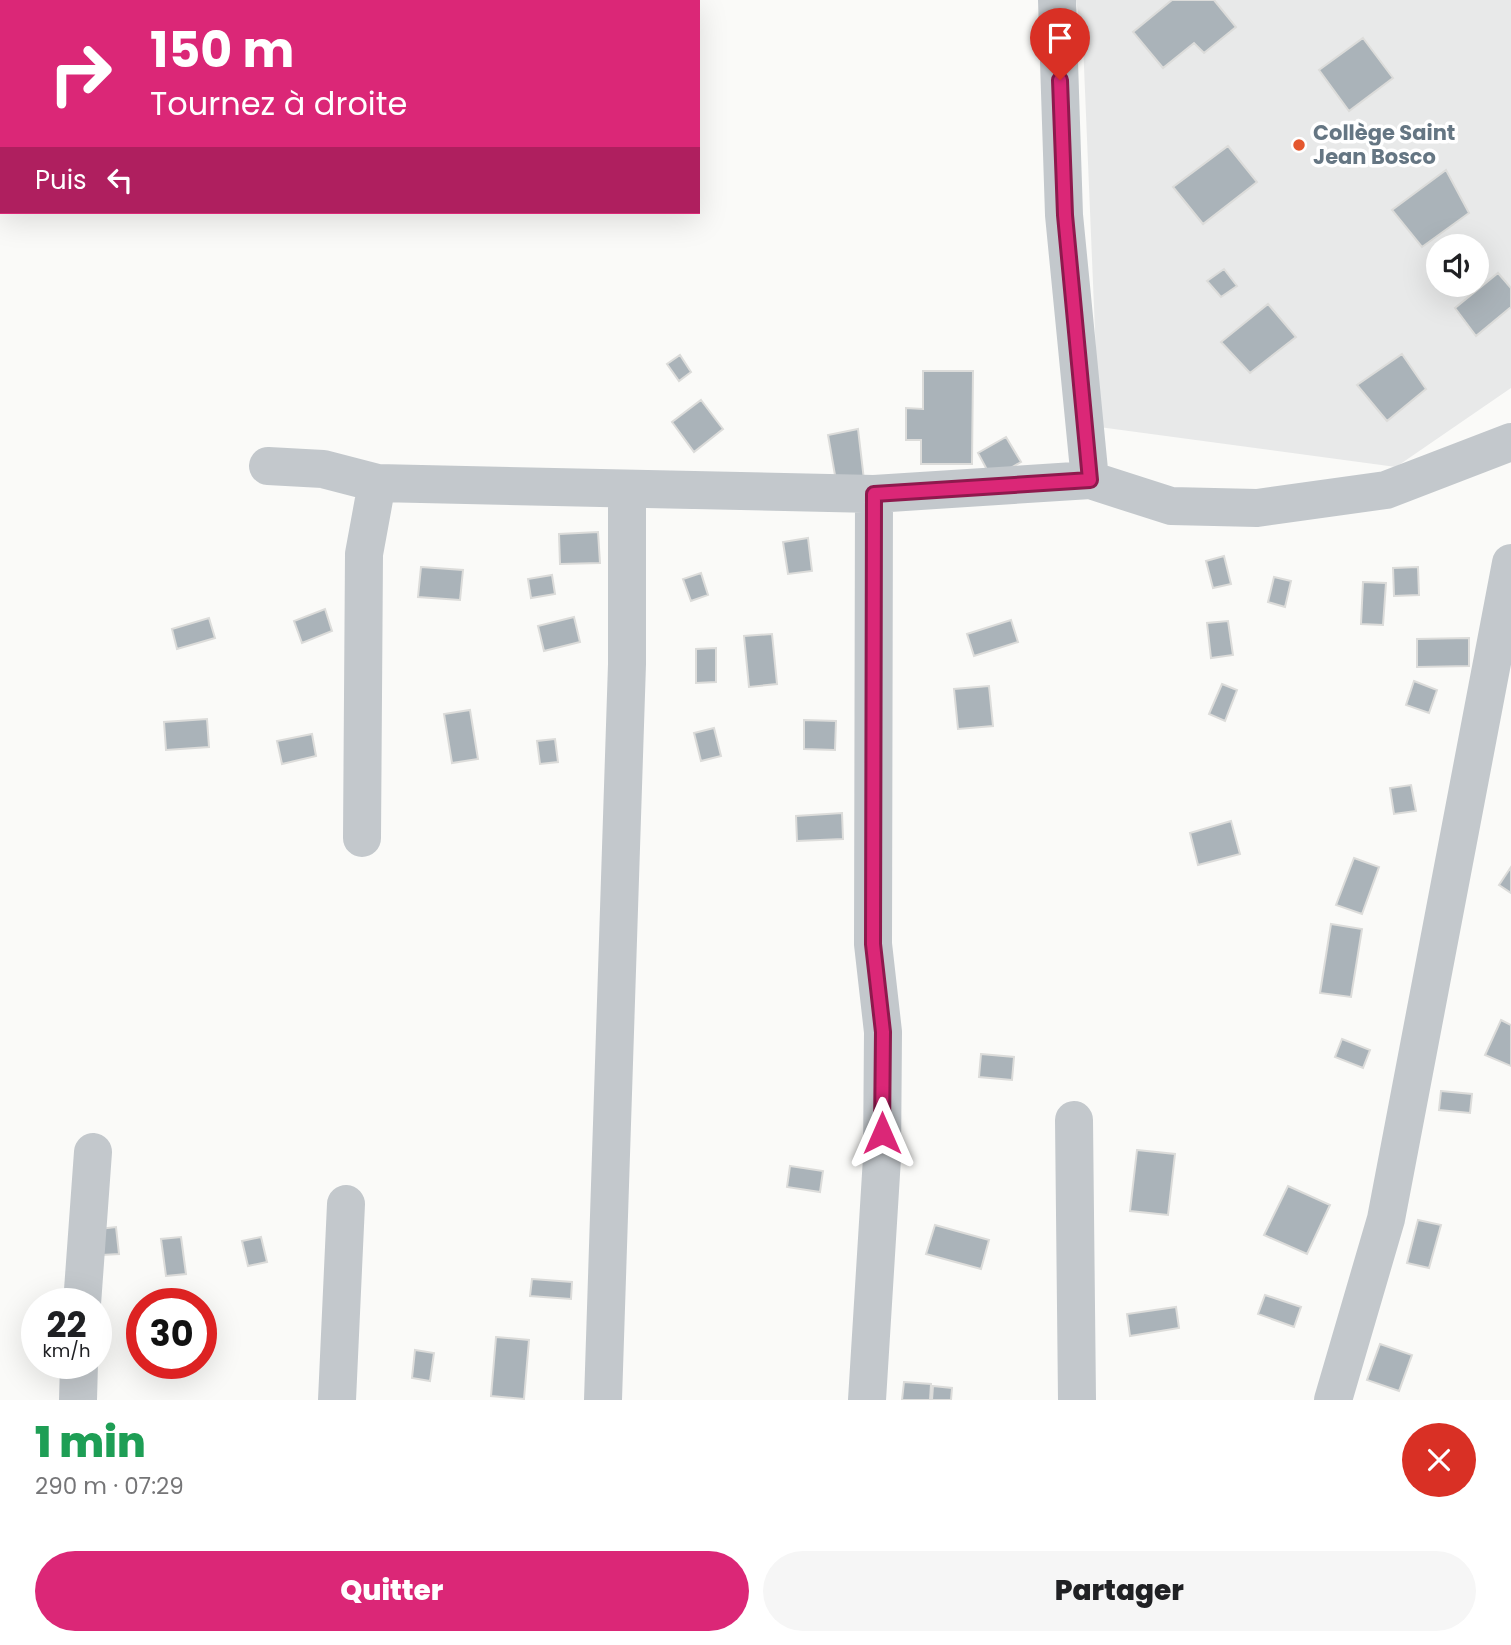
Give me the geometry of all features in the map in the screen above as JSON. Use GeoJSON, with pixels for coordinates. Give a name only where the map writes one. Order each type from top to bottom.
{"type":"FeatureCollection","features":[{"type":"Feature","properties":{"kind":"street"},"geometry":{"type":"LineString","coordinates":[[1057,0],[1065,215],[1090,480]]}},
{"type":"Feature","properties":{"kind":"street"},"geometry":{"type":"LineString","coordinates":[[268,466],[323,469],[377,483],[874,494],[1090,480],[1171,506],[1257,508],[1386,490],[1511,442]]}},
{"type":"Feature","properties":{"kind":"street"},"geometry":{"type":"LineString","coordinates":[[362,838],[365,554],[377,483]]}},
{"type":"Feature","properties":{"kind":"street"},"geometry":{"type":"LineString","coordinates":[[603,1400],[627,678],[627,489]]}},
{"type":"Feature","properties":{"kind":"street"},"geometry":{"type":"LineString","coordinates":[[867,1400],[882,1158],[883,1032],[873,944],[874,494]]}},
{"type":"Feature","properties":{"kind":"street"},"geometry":{"type":"LineString","coordinates":[[1333,1400],[1386,1220],[1511,562]]}},
{"type":"Feature","properties":{"kind":"street"},"geometry":{"type":"LineString","coordinates":[[1074,1120],[1077,1400]]}},
{"type":"Feature","properties":{"kind":"street"},"geometry":{"type":"LineString","coordinates":[[83,1288],[93,1152]]}},
{"type":"Feature","properties":{"kind":"street"},"geometry":{"type":"LineString","coordinates":[[337,1400],[346,1204]]}},
{"type":"Feature","properties":{"kind":"street"},"geometry":{"type":"LineString","coordinates":[[78,1400],[79,1379]]}},
{"type":"Feature","properties":{"kind":"shaded area","name":"Collège Saint Jean Bosco"},"geometry":{"type":"Polygon","coordinates":[[[1076,0],[1511,0],[1511,388],[1396,467],[1099,427],[1083,43],[1076,0]]]}},
{"type":"Feature","properties":{"kind":"building"},"geometry":{"type":"Polygon","coordinates":[[[1172,0],[1214,0],[1236,27],[1204,53],[1194,43],[1163,68],[1133,32],[1172,0]]]}},
{"type":"Feature","properties":{"kind":"building"},"geometry":{"type":"Polygon","coordinates":[[[1363,38],[1393,78],[1349,111],[1319,70],[1363,38]]]}},
{"type":"Feature","properties":{"kind":"building"},"geometry":{"type":"Polygon","coordinates":[[[1228,146],[1257,182],[1203,224],[1173,187],[1228,146]]]}},
{"type":"Feature","properties":{"kind":"building"},"geometry":{"type":"Polygon","coordinates":[[[1446,170],[1469,213],[1440,234],[1426,234],[1426,244],[1422,247],[1392,210],[1446,170]]]}},
{"type":"Feature","properties":{"kind":"building"},"geometry":{"type":"Polygon","coordinates":[[[1224,269],[1237,286],[1221,297],[1207,281],[1224,269]]]}},
{"type":"Feature","properties":{"kind":"building"},"geometry":{"type":"Polygon","coordinates":[[[1498,273],[1511,288],[1511,307],[1476,336],[1455,308],[1469,297],[1489,297],[1489,280],[1498,273]]]}},
{"type":"Feature","properties":{"kind":"building"},"geometry":{"type":"Polygon","coordinates":[[[1268,304],[1296,337],[1250,373],[1221,342],[1268,304]]]}},
{"type":"Feature","properties":{"kind":"building"},"geometry":{"type":"Polygon","coordinates":[[[1402,354],[1426,389],[1387,421],[1357,385],[1402,354]]]}},
{"type":"Feature","properties":{"kind":"building"},"geometry":{"type":"Polygon","coordinates":[[[680,355],[691,372],[679,381],[667,364],[680,355]]]}},
{"type":"Feature","properties":{"kind":"building"},"geometry":{"type":"Polygon","coordinates":[[[923,371],[973,371],[972,464],[921,464],[921,440],[906,440],[906,408],[923,409],[923,371]]]}},
{"type":"Feature","properties":{"kind":"building"},"geometry":{"type":"Polygon","coordinates":[[[701,400],[723,429],[694,452],[672,422],[701,400]]]}},
{"type":"Feature","properties":{"kind":"building"},"geometry":{"type":"Polygon","coordinates":[[[858,429],[864,480],[836,481],[828,435],[858,429]]]}},
{"type":"Feature","properties":{"kind":"building"},"geometry":{"type":"Polygon","coordinates":[[[1006,437],[1021,462],[992,479],[978,453],[1006,437]]]}},
{"type":"Feature","properties":{"kind":"building"},"geometry":{"type":"Polygon","coordinates":[[[598,532],[600,563],[560,564],[559,534],[598,532]]]}},
{"type":"Feature","properties":{"kind":"building"},"geometry":{"type":"Polygon","coordinates":[[[808,538],[812,571],[788,574],[783,542],[808,538]]]}},
{"type":"Feature","properties":{"kind":"building"},"geometry":{"type":"Polygon","coordinates":[[[1224,556],[1231,584],[1213,588],[1206,561],[1224,556]]]}},
{"type":"Feature","properties":{"kind":"building"},"geometry":{"type":"Polygon","coordinates":[[[421,567],[463,570],[460,600],[418,597],[421,567]]]}},
{"type":"Feature","properties":{"kind":"building"},"geometry":{"type":"Polygon","coordinates":[[[1418,567],[1419,595],[1394,596],[1393,568],[1418,567]]]}},
{"type":"Feature","properties":{"kind":"building"},"geometry":{"type":"Polygon","coordinates":[[[701,573],[708,595],[691,601],[683,579],[701,573]]]}},
{"type":"Feature","properties":{"kind":"building"},"geometry":{"type":"Polygon","coordinates":[[[552,575],[555,594],[531,598],[528,579],[552,575]]]}},
{"type":"Feature","properties":{"kind":"building"},"geometry":{"type":"Polygon","coordinates":[[[1274,577],[1291,581],[1285,607],[1268,602],[1274,577]]]}},
{"type":"Feature","properties":{"kind":"building"},"geometry":{"type":"Polygon","coordinates":[[[1363,582],[1386,583],[1383,625],[1361,624],[1363,582]]]}},
{"type":"Feature","properties":{"kind":"building"},"geometry":{"type":"Polygon","coordinates":[[[325,609],[332,631],[302,643],[294,621],[325,609]]]}},
{"type":"Feature","properties":{"kind":"building"},"geometry":{"type":"Polygon","coordinates":[[[574,617],[580,642],[544,651],[538,626],[574,617]]]}},
{"type":"Feature","properties":{"kind":"building"},"geometry":{"type":"Polygon","coordinates":[[[209,618],[215,638],[177,649],[172,629],[209,618]]]}},
{"type":"Feature","properties":{"kind":"building"},"geometry":{"type":"Polygon","coordinates":[[[1011,620],[1018,642],[974,656],[967,634],[1011,620]]]}},
{"type":"Feature","properties":{"kind":"building"},"geometry":{"type":"Polygon","coordinates":[[[1228,621],[1233,655],[1211,658],[1207,623],[1228,621]]]}},
{"type":"Feature","properties":{"kind":"building"},"geometry":{"type":"Polygon","coordinates":[[[772,634],[777,684],[749,687],[744,636],[772,634]]]}},
{"type":"Feature","properties":{"kind":"building"},"geometry":{"type":"Polygon","coordinates":[[[1469,638],[1469,666],[1417,667],[1417,639],[1469,638]]]}},
{"type":"Feature","properties":{"kind":"building"},"geometry":{"type":"Polygon","coordinates":[[[716,648],[716,682],[696,683],[696,649],[716,648]]]}},
{"type":"Feature","properties":{"kind":"building"},"geometry":{"type":"Polygon","coordinates":[[[1414,681],[1437,690],[1429,713],[1406,705],[1414,681]]]}},
{"type":"Feature","properties":{"kind":"building"},"geometry":{"type":"Polygon","coordinates":[[[1222,684],[1237,690],[1225,721],[1209,714],[1222,684]]]}},
{"type":"Feature","properties":{"kind":"building"},"geometry":{"type":"Polygon","coordinates":[[[989,686],[993,726],[958,729],[954,689],[989,686]]]}},
{"type":"Feature","properties":{"kind":"building"},"geometry":{"type":"Polygon","coordinates":[[[470,710],[478,759],[452,763],[444,714],[470,710]]]}},
{"type":"Feature","properties":{"kind":"building"},"geometry":{"type":"Polygon","coordinates":[[[207,719],[209,747],[166,750],[164,722],[207,719]]]}},
{"type":"Feature","properties":{"kind":"building"},"geometry":{"type":"Polygon","coordinates":[[[804,720],[836,721],[835,750],[804,749],[804,720]]]}},
{"type":"Feature","properties":{"kind":"building"},"geometry":{"type":"Polygon","coordinates":[[[714,728],[721,756],[701,761],[694,733],[714,728]]]}},
{"type":"Feature","properties":{"kind":"building"},"geometry":{"type":"Polygon","coordinates":[[[312,734],[316,756],[282,764],[277,741],[312,734]]]}},
{"type":"Feature","properties":{"kind":"building"},"geometry":{"type":"Polygon","coordinates":[[[555,739],[558,762],[540,764],[537,741],[555,739]]]}},
{"type":"Feature","properties":{"kind":"building"},"geometry":{"type":"Polygon","coordinates":[[[1411,785],[1416,811],[1394,814],[1390,788],[1411,785]]]}},
{"type":"Feature","properties":{"kind":"building"},"geometry":{"type":"Polygon","coordinates":[[[842,813],[843,839],[797,841],[796,816],[842,813]]]}},
{"type":"Feature","properties":{"kind":"building"},"geometry":{"type":"Polygon","coordinates":[[[1231,821],[1240,854],[1198,865],[1190,833],[1231,821]]]}},
{"type":"Feature","properties":{"kind":"building"},"geometry":{"type":"Polygon","coordinates":[[[1354,858],[1379,867],[1362,914],[1336,905],[1354,858]]]}},
{"type":"Feature","properties":{"kind":"building"},"geometry":{"type":"Polygon","coordinates":[[[1511,867],[1511,893],[1499,885],[1511,867]]]}},
{"type":"Feature","properties":{"kind":"building"},"geometry":{"type":"Polygon","coordinates":[[[1331,924],[1362,929],[1351,997],[1320,993],[1331,924]]]}},
{"type":"Feature","properties":{"kind":"building"},"geometry":{"type":"Polygon","coordinates":[[[1501,1020],[1511,1025],[1511,1066],[1485,1055],[1501,1020]]]}},
{"type":"Feature","properties":{"kind":"building"},"geometry":{"type":"Polygon","coordinates":[[[1342,1039],[1370,1050],[1363,1068],[1335,1057],[1342,1039]]]}},
{"type":"Feature","properties":{"kind":"building"},"geometry":{"type":"Polygon","coordinates":[[[981,1054],[1014,1057],[1012,1080],[979,1077],[981,1054]]]}},
{"type":"Feature","properties":{"kind":"building"},"geometry":{"type":"Polygon","coordinates":[[[1441,1091],[1472,1094],[1470,1113],[1439,1110],[1441,1091]]]}},
{"type":"Feature","properties":{"kind":"building"},"geometry":{"type":"Polygon","coordinates":[[[1137,1150],[1175,1154],[1168,1215],[1130,1211],[1137,1150]]]}},
{"type":"Feature","properties":{"kind":"building"},"geometry":{"type":"Polygon","coordinates":[[[790,1166],[823,1171],[820,1192],[787,1187],[790,1166]]]}},
{"type":"Feature","properties":{"kind":"building"},"geometry":{"type":"Polygon","coordinates":[[[1288,1186],[1330,1205],[1307,1254],[1264,1235],[1288,1186]]]}},
{"type":"Feature","properties":{"kind":"building"},"geometry":{"type":"Polygon","coordinates":[[[1418,1220],[1441,1225],[1429,1268],[1407,1263],[1418,1220]]]}},
{"type":"Feature","properties":{"kind":"building"},"geometry":{"type":"Polygon","coordinates":[[[935,1225],[989,1240],[981,1269],[926,1254],[935,1225]]]}},
{"type":"Feature","properties":{"kind":"building"},"geometry":{"type":"Polygon","coordinates":[[[116,1227],[119,1254],[102,1255],[99,1229],[116,1227]]]}},
{"type":"Feature","properties":{"kind":"building"},"geometry":{"type":"Polygon","coordinates":[[[181,1237],[186,1274],[166,1276],[161,1239],[181,1237]]]}},
{"type":"Feature","properties":{"kind":"building"},"geometry":{"type":"Polygon","coordinates":[[[261,1237],[267,1262],[248,1266],[242,1241],[261,1237]]]}},
{"type":"Feature","properties":{"kind":"building"},"geometry":{"type":"Polygon","coordinates":[[[532,1279],[572,1282],[571,1299],[530,1296],[532,1279]]]}},
{"type":"Feature","properties":{"kind":"building"},"geometry":{"type":"Polygon","coordinates":[[[1265,1295],[1301,1307],[1294,1327],[1258,1314],[1265,1295]]]}},
{"type":"Feature","properties":{"kind":"building"},"geometry":{"type":"Polygon","coordinates":[[[1176,1307],[1179,1328],[1130,1336],[1127,1314],[1176,1307]]]}},
{"type":"Feature","properties":{"kind":"building"},"geometry":{"type":"Polygon","coordinates":[[[496,1337],[529,1340],[524,1399],[491,1396],[496,1337]]]}},
{"type":"Feature","properties":{"kind":"building"},"geometry":{"type":"Polygon","coordinates":[[[1380,1344],[1412,1355],[1399,1391],[1367,1380],[1380,1344]]]}},
{"type":"Feature","properties":{"kind":"building"},"geometry":{"type":"Polygon","coordinates":[[[415,1350],[434,1353],[430,1381],[412,1378],[415,1350]]]}},
{"type":"Feature","properties":{"kind":"building"},"geometry":{"type":"Polygon","coordinates":[[[904,1382],[931,1384],[930,1400],[902,1400],[904,1382]]]}},
{"type":"Feature","properties":{"kind":"building"},"geometry":{"type":"Polygon","coordinates":[[[933,1386],[952,1388],[951,1400],[932,1400],[933,1386]]]}},
{"type":"Feature","properties":{"kind":"place","name":"Collège Saint Jean Bosco"},"geometry":{"type":"Point","coordinates":[1299,145]}},
{"type":"Feature","properties":{"kind":"route"},"geometry":{"type":"LineString","coordinates":[[882,1133],[883,1032],[873,944],[874,494],[1090,480],[1065,215],[1060,80]]}}]}
